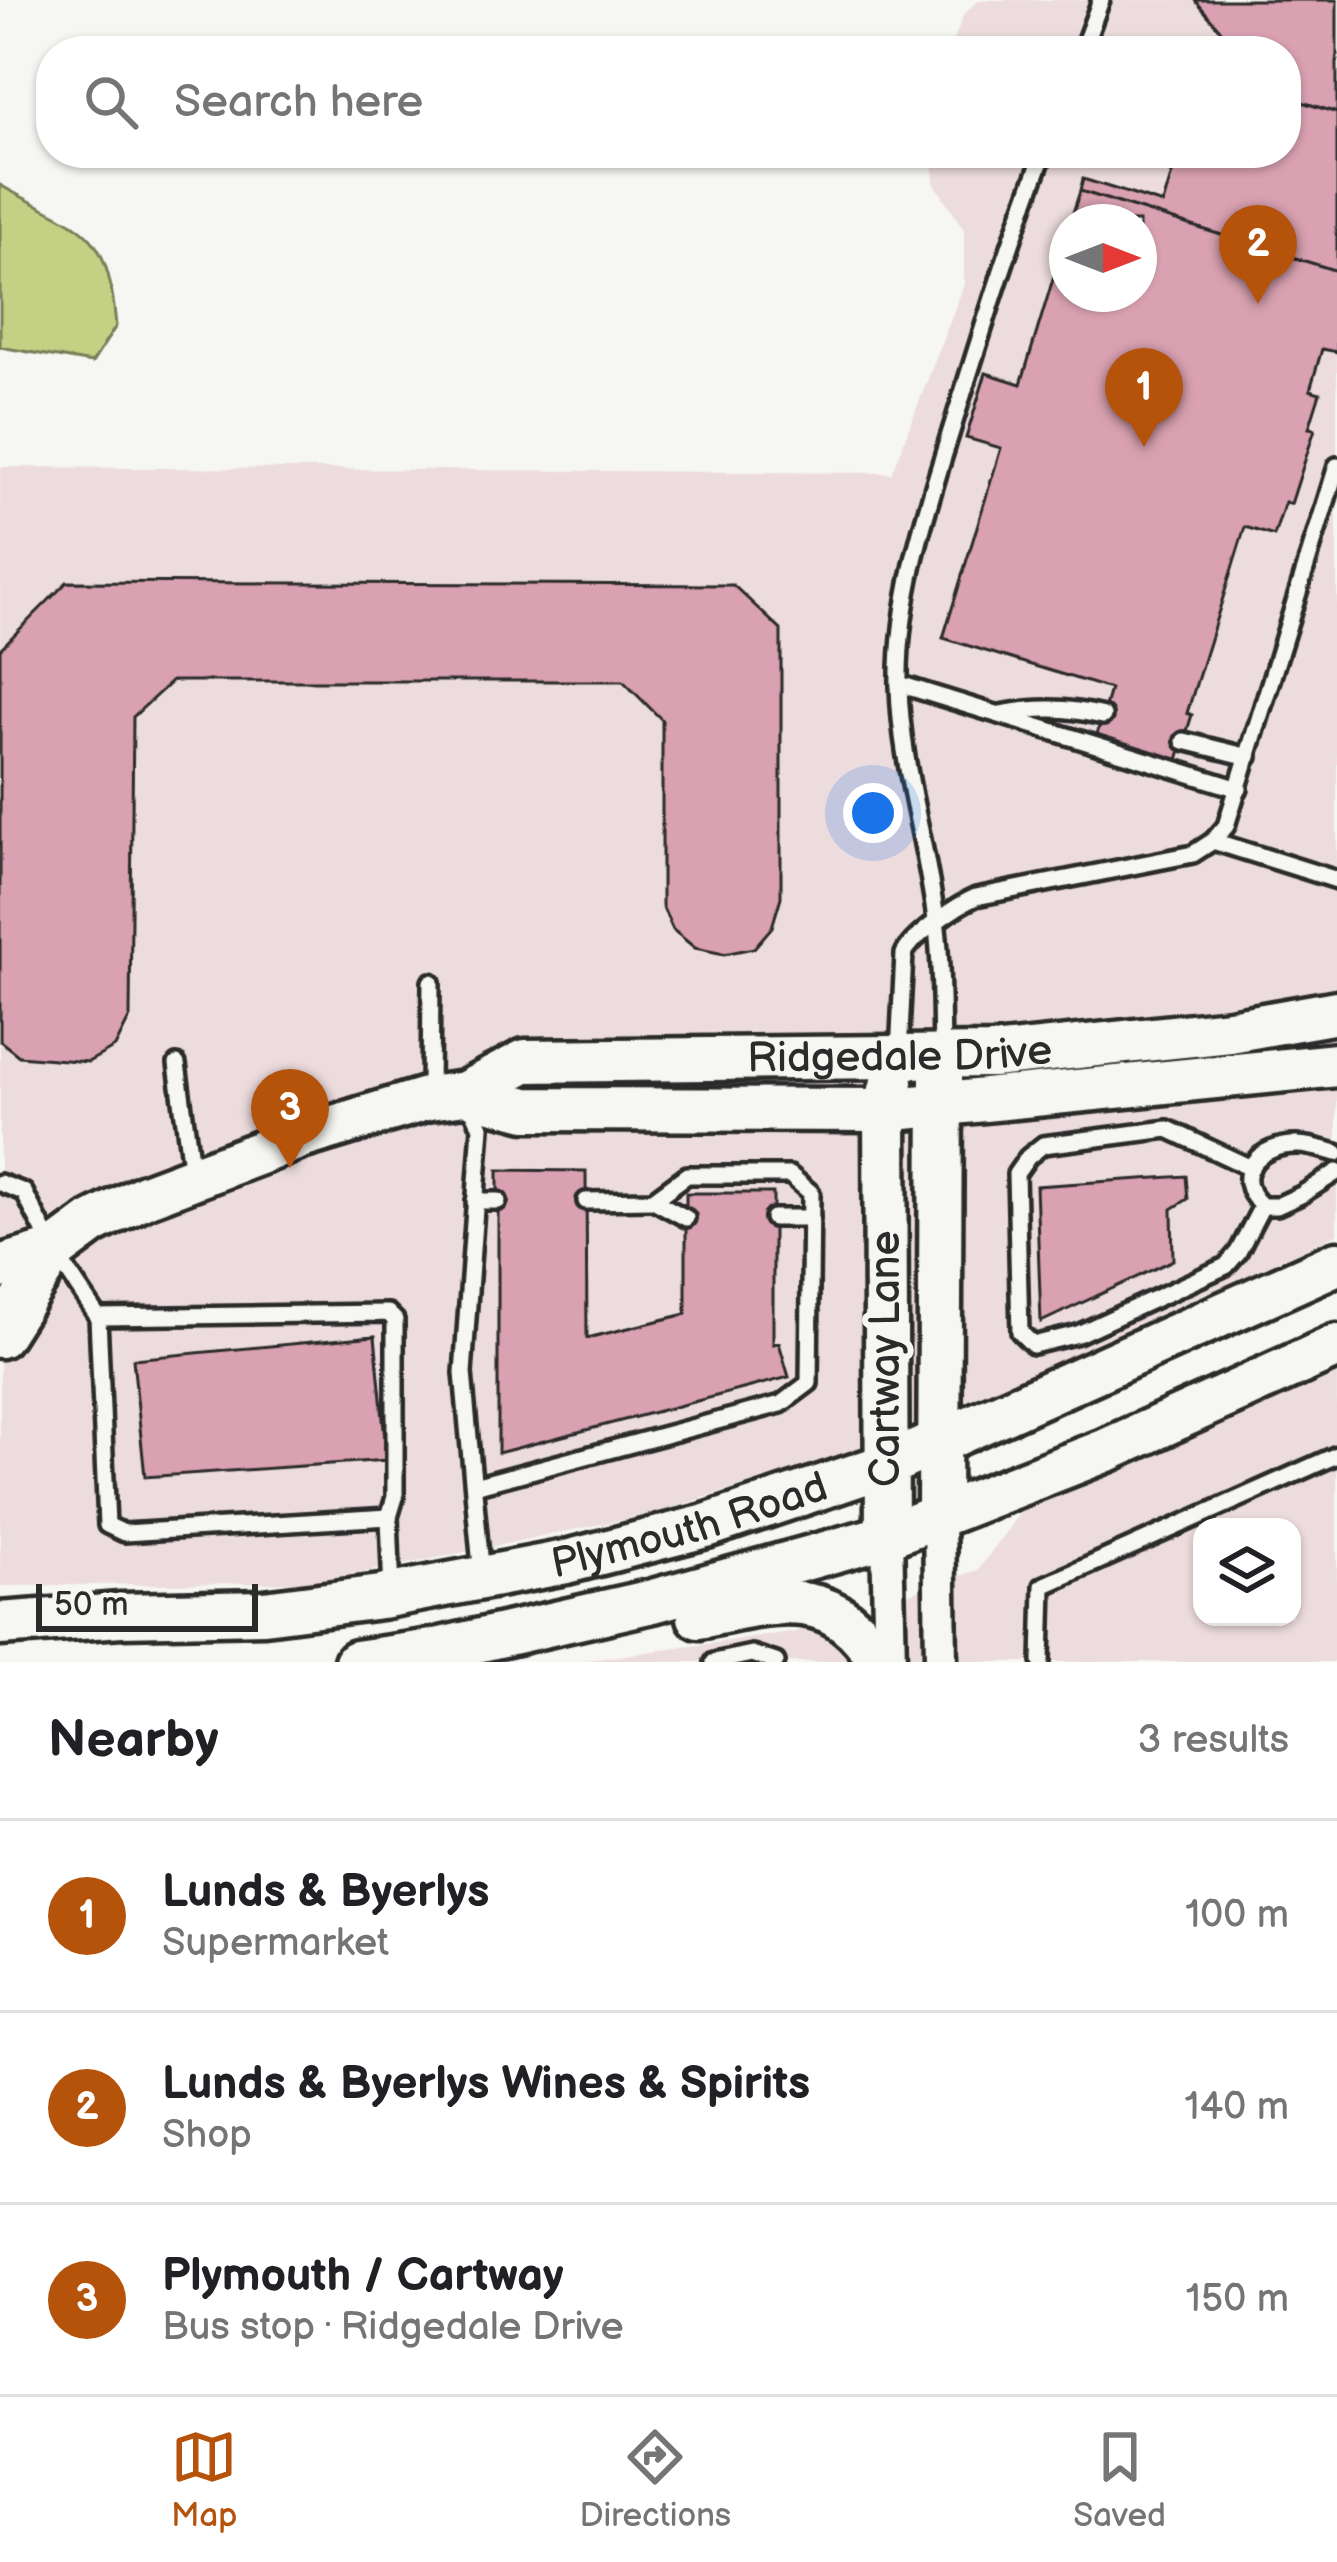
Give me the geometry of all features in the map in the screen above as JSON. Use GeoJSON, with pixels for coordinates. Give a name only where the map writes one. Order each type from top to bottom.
{"type":"FeatureCollection","features":[{"type":"Feature","properties":{"kind":"street","name":"Ridgedale Drive"},"geometry":{"type":"LineString","coordinates":[[0,1267],[54,1251],[92,1223],[193,1178],[304,1136],[447,1096],[525,1061],[992,1056],[1230,1031],[1337,1012]]}},
{"type":"Feature","properties":{"kind":"street","name":"Cartway Lane"},"geometry":{"type":"LineString","coordinates":[[941,1662],[942,1057]]}},
{"type":"Feature","properties":{"kind":"street","name":"Cartway Lane"},"geometry":{"type":"LineString","coordinates":[[890,1662],[885,1109],[898,1058]]}},
{"type":"Feature","properties":{"kind":"street","name":"Ridgedale Drive"},"geometry":{"type":"LineString","coordinates":[[447,1096],[526,1109],[885,1109],[1337,1065]]}},
{"type":"Feature","properties":{"kind":"street","name":"Ridgedale Drive"},"geometry":{"type":"LineString","coordinates":[[0,1336],[54,1251]]}},
{"type":"Feature","properties":{"kind":"street","name":"Plymouth Road"},"geometry":{"type":"LineString","coordinates":[[0,1624],[264,1612],[392,1595],[483,1579],[706,1526],[887,1465],[1337,1263]]}},
{"type":"Feature","properties":{"kind":"street","name":"Plymouth Road"},"geometry":{"type":"LineString","coordinates":[[356,1662],[433,1656],[721,1584],[886,1536],[1107,1450],[1337,1346]]}},
{"type":"Feature","properties":{"kind":"street"},"geometry":{"type":"LineString","coordinates":[[433,1656],[516,1656],[772,1602],[842,1615],[864,1636],[880,1662]]}},
{"type":"Feature","properties":{"kind":"lane"},"geometry":{"type":"LineString","coordinates":[[1088,36],[1101,0]]}},
{"type":"Feature","properties":{"kind":"lane"},"geometry":{"type":"LineString","coordinates":[[942,1057],[937,924],[906,771],[899,684],[909,585],[934,487],[1038,168]]}},
{"type":"Feature","properties":{"kind":"lane"},"geometry":{"type":"LineString","coordinates":[[898,1058],[907,945],[937,924],[950,908],[976,897],[1193,854],[1226,826],[1337,466]]}},
{"type":"Feature","properties":{"kind":"lane"},"geometry":{"type":"LineString","coordinates":[[899,684],[1239,788]]}},
{"type":"Feature","properties":{"kind":"lane"},"geometry":{"type":"LineString","coordinates":[[997,714],[1038,706],[1069,707],[1102,716]]}},
{"type":"Feature","properties":{"kind":"lane"},"geometry":{"type":"LineString","coordinates":[[1184,741],[1249,757]]}},
{"type":"Feature","properties":{"kind":"lane"},"geometry":{"type":"LineString","coordinates":[[1213,841],[1337,880]]}},
{"type":"Feature","properties":{"kind":"lane"},"geometry":{"type":"LineString","coordinates":[[431,982],[447,1096],[481,1127],[463,1372],[483,1579]]}},
{"type":"Feature","properties":{"kind":"lane"},"geometry":{"type":"LineString","coordinates":[[178,1064],[193,1178]]}},
{"type":"Feature","properties":{"kind":"lane"},"geometry":{"type":"LineString","coordinates":[[1251,1168],[1168,1130],[1043,1145],[1016,1174],[1020,1332],[1033,1345],[1078,1334],[1226,1266],[1262,1206]]}},
{"type":"Feature","properties":{"kind":"lane"},"geometry":{"type":"LineString","coordinates":[[1337,1153],[1296,1144],[1265,1151],[1247,1177],[1250,1194],[1262,1206],[1277,1206],[1337,1172]]}},
{"type":"Feature","properties":{"kind":"lane"},"geometry":{"type":"LineString","coordinates":[[474,1486],[781,1404],[809,1383],[811,1192],[790,1175],[687,1175],[653,1200]]}},
{"type":"Feature","properties":{"kind":"lane"},"geometry":{"type":"LineString","coordinates":[[0,1183],[25,1192],[54,1251],[98,1317],[107,1525],[124,1533],[389,1517]]}},
{"type":"Feature","properties":{"kind":"lane"},"geometry":{"type":"LineString","coordinates":[[586,1201],[653,1200],[686,1218]]}},
{"type":"Feature","properties":{"kind":"lane"},"geometry":{"type":"LineString","coordinates":[[475,1201],[498,1201]]}},
{"type":"Feature","properties":{"kind":"lane"},"geometry":{"type":"LineString","coordinates":[[773,1219],[811,1218]]}},
{"type":"Feature","properties":{"kind":"lane"},"geometry":{"type":"LineString","coordinates":[[98,1317],[388,1313],[395,1321],[395,1497],[389,1517],[392,1595]]}},
{"type":"Feature","properties":{"kind":"lane"},"geometry":{"type":"LineString","coordinates":[[1041,1662],[1043,1586],[1337,1455]]}},
{"type":"Feature","properties":{"kind":"lane"},"geometry":{"type":"LineString","coordinates":[[714,1662],[752,1654],[776,1662]]}},
{"type":"Feature","properties":{"kind":"shaded area"},"geometry":{"type":"Polygon","coordinates":[[[979,0],[1337,0],[1337,1234],[887,1441],[656,1513],[319,1582],[0,1586],[0,467],[892,473],[964,284],[964,230],[934,182],[933,168],[1301,168],[1301,36],[955,36],[964,14],[979,0]]]}},
{"type":"Feature","properties":{"kind":"shaded area"},"geometry":{"type":"Polygon","coordinates":[[[1337,1372],[1337,1662],[573,1662],[795,1632],[978,1570],[1024,1507],[1337,1372]]]}},
{"type":"Feature","properties":{"kind":"green space"},"geometry":{"type":"Polygon","coordinates":[[[0,185],[70,223],[97,248],[106,266],[116,326],[92,363],[0,347],[0,185]]]}},
{"type":"Feature","properties":{"kind":"building"},"geometry":{"type":"Polygon","coordinates":[[[1195,0],[1337,0],[1337,113],[1301,102],[1301,36],[1226,36],[1195,0]]]}},
{"type":"Feature","properties":{"kind":"building"},"geometry":{"type":"Polygon","coordinates":[[[1301,102],[1337,113],[1337,271],[1157,215],[1157,204],[1122,204],[1080,191],[1083,179],[1163,204],[1174,168],[1301,168],[1301,102]]]}},
{"type":"Feature","properties":{"kind":"building"},"geometry":{"type":"Polygon","coordinates":[[[1080,191],[1122,204],[1076,204],[1080,191]]]}},
{"type":"Feature","properties":{"kind":"building"},"geometry":{"type":"Polygon","coordinates":[[[1157,215],[1337,271],[1337,352],[1322,349],[1310,390],[1320,393],[1309,428],[1315,429],[1291,504],[1285,502],[1274,536],[1245,527],[1187,713],[1192,715],[1177,763],[1096,738],[1110,689],[943,638],[1001,448],[966,438],[986,373],[1021,384],[1049,292],[1049,312],[1157,312],[1157,215]]]}},
{"type":"Feature","properties":{"kind":"building"},"geometry":{"type":"Polygon","coordinates":[[[67,582],[733,585],[781,630],[781,897],[772,927],[754,948],[724,954],[695,948],[673,930],[662,906],[662,720],[623,681],[172,681],[133,717],[130,1017],[115,1047],[88,1062],[19,1056],[0,1041],[0,649],[67,582]]]}},
{"type":"Feature","properties":{"kind":"building"},"geometry":{"type":"Polygon","coordinates":[[[498,1170],[586,1171],[587,1338],[686,1314],[686,1193],[773,1193],[773,1344],[779,1343],[789,1377],[498,1453],[498,1170]]]}},
{"type":"Feature","properties":{"kind":"building"},"geometry":{"type":"Polygon","coordinates":[[[1186,1176],[1188,1199],[1172,1209],[1173,1260],[1041,1322],[1036,1186],[1186,1176]]]}},
{"type":"Feature","properties":{"kind":"building"},"geometry":{"type":"Polygon","coordinates":[[[375,1336],[387,1460],[145,1477],[133,1359],[375,1336]]]}},
{"type":"Feature","properties":{"kind":"place","name":"Lunds & Byerlys Wines & Spirits"},"geometry":{"type":"Point","coordinates":[1258,304]}},
{"type":"Feature","properties":{"kind":"place","name":"Lunds & Byerlys"},"geometry":{"type":"Point","coordinates":[1144,447]}},
{"type":"Feature","properties":{"kind":"place","name":"Plymouth / Cartway"},"geometry":{"type":"Point","coordinates":[290,1168]}}]}
